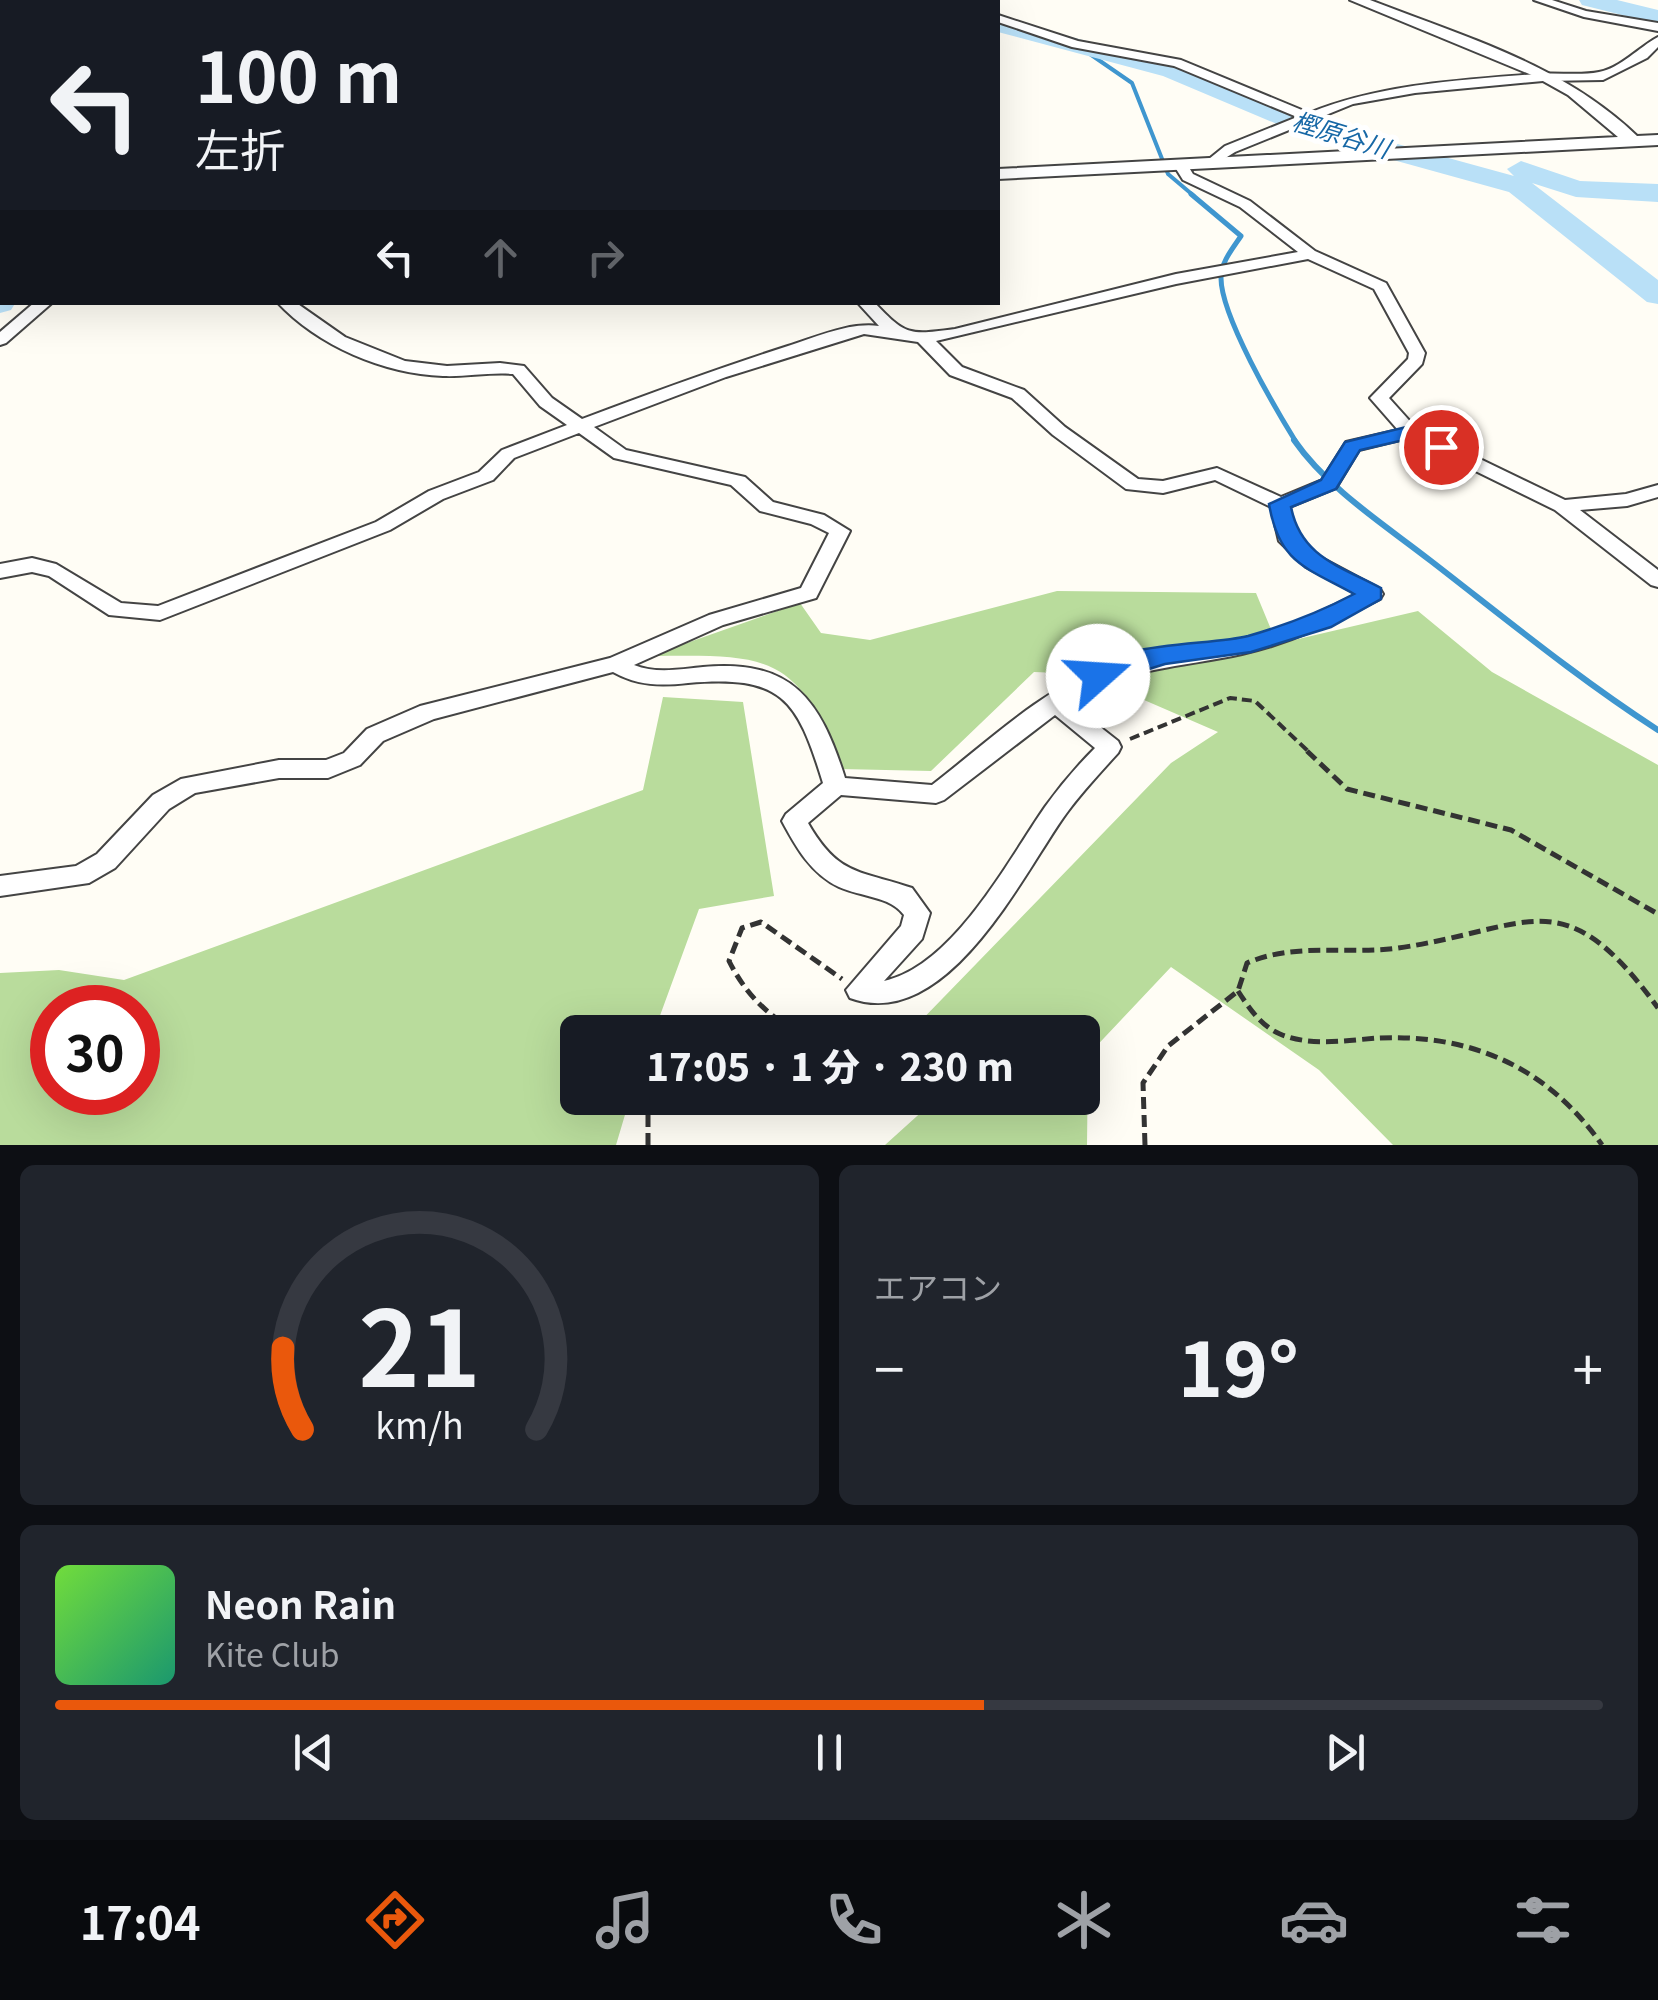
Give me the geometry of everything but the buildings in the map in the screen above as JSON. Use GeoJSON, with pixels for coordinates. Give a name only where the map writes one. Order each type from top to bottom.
{"type":"FeatureCollection","features":[{"type":"Feature","properties":{"kind":"street"},"geometry":{"type":"LineString","coordinates":[[1357,0],[1543,77],[1598,110],[1632,141]]}},
{"type":"Feature","properties":{"kind":"street"},"geometry":{"type":"LineString","coordinates":[[1540,0],[1584,14],[1658,28]]}},
{"type":"Feature","properties":{"kind":"street"},"geometry":{"type":"LineString","coordinates":[[1000,19],[1076,44],[1177,63],[1303,122]]}},
{"type":"Feature","properties":{"kind":"street"},"geometry":{"type":"LineString","coordinates":[[1211,162],[1230,149],[1350,101],[1415,89],[1543,77],[1603,76],[1643,55],[1658,40]]}},
{"type":"Feature","properties":{"kind":"street"},"geometry":{"type":"LineString","coordinates":[[1000,174],[1658,140]]}},
{"type":"Feature","properties":{"kind":"street"},"geometry":{"type":"LineString","coordinates":[[1171,165],[1245,204],[1310,254],[1388,294],[1417,353],[1416,360],[1379,398],[1410,432],[1562,506],[1658,580]]}},
{"type":"Feature","properties":{"kind":"street"},"geometry":{"type":"LineString","coordinates":[[0,571],[32,566],[56,570],[116,610],[160,612],[383,526],[436,495],[486,476],[508,454],[832,337],[864,329],[924,338],[1310,254]]}},
{"type":"Feature","properties":{"kind":"street"},"geometry":{"type":"LineString","coordinates":[[0,340],[41,305]]}},
{"type":"Feature","properties":{"kind":"street"},"geometry":{"type":"LineString","coordinates":[[0,886],[80,876],[106,861],[160,802],[189,785],[278,769],[328,769],[352,760],[375,735],[428,712],[616,664],[716,620],[810,593],[840,531],[816,519],[767,507],[738,482],[720,475],[620,454],[546,402],[518,370],[445,371],[408,366],[336,342],[289,305]]}},
{"type":"Feature","properties":{"kind":"street"},"geometry":{"type":"LineString","coordinates":[[868,305],[893,332]]}},
{"type":"Feature","properties":{"kind":"street"},"geometry":{"type":"LineString","coordinates":[[924,338],[956,371],[1018,394],[1058,431],[1133,486],[1164,488],[1217,474],[1280,504]]}},
{"type":"Feature","properties":{"kind":"street"},"geometry":{"type":"LineString","coordinates":[[1280,504],[1331,480],[1352,446],[1410,432]]}},
{"type":"Feature","properties":{"kind":"street"},"geometry":{"type":"LineString","coordinates":[[1562,506],[1627,500],[1658,491]]}},
{"type":"Feature","properties":{"kind":"street"},"geometry":{"type":"LineString","coordinates":[[859,990],[913,932],[917,912],[903,895],[857,886],[814,858],[794,821],[836,786],[936,794],[1055,703],[1118,666],[1243,646],[1322,621],[1373,594],[1313,562],[1286,537],[1280,504]]}},
{"type":"Feature","properties":{"kind":"street"},"geometry":{"type":"LineString","coordinates":[[616,664],[642,678],[735,669],[790,688],[806,710],[836,786]]}},
{"type":"Feature","properties":{"kind":"street"},"geometry":{"type":"LineString","coordinates":[[859,990],[888,992],[923,977],[940,961],[1014,878],[1072,788],[1110,747],[1055,703]]}},
{"type":"Feature","properties":{"kind":"path"},"geometry":{"type":"LineString","coordinates":[[1110,747],[1230,698],[1255,701],[1347,788],[1399,805],[1454,812],[1511,830],[1658,914]]}},
{"type":"Feature","properties":{"kind":"path"},"geometry":{"type":"LineString","coordinates":[[1145,1145],[1142,1083],[1168,1046],[1238,991],[1247,963],[1269,952],[1394,948],[1549,920],[1588,932],[1623,960],[1658,1008]]}},
{"type":"Feature","properties":{"kind":"path"},"geometry":{"type":"LineString","coordinates":[[768,1015],[743,992],[729,962],[742,928],[761,922],[859,990]]}},
{"type":"Feature","properties":{"kind":"path"},"geometry":{"type":"LineString","coordinates":[[1238,991],[1256,1018],[1285,1036],[1428,1037],[1496,1051],[1566,1096],[1602,1145]]}},
{"type":"Feature","properties":{"kind":"path"},"geometry":{"type":"LineString","coordinates":[[648,1115],[648,1145]]}},
{"type":"Feature","properties":{"kind":"green space"},"geometry":{"type":"Polygon","coordinates":[[[1057,591],[1256,593],[1277,644],[1418,611],[1492,672],[1658,765],[1658,1145],[1393,1145],[1319,1070],[1171,967],[1100,1042],[1100,1015],[926,1015],[1171,763],[1218,732],[1084,674],[1034,672],[931,771],[840,769],[809,701],[792,681],[773,668],[722,657],[650,656],[800,603],[821,633],[870,640],[1057,591]]]}},
{"type":"Feature","properties":{"kind":"green space"},"geometry":{"type":"Polygon","coordinates":[[[663,697],[743,702],[774,896],[699,909],[660,1015],[560,1015],[560,1115],[625,1115],[616,1145],[0,1145],[0,973],[59,970],[124,980],[643,790],[663,697]]]}},
{"type":"Feature","properties":{"kind":"green space"},"geometry":{"type":"Polygon","coordinates":[[[918,1115],[1087,1115],[1087,1145],[885,1145],[918,1115]]]}},
{"type":"Feature","properties":{"kind":"waterway"},"geometry":{"type":"LineString","coordinates":[[1590,0],[1658,17]]}},
{"type":"Feature","properties":{"kind":"waterway","name":"樫原谷川"},"geometry":{"type":"LineString","coordinates":[[1000,26],[1087,52],[1170,70],[1312,129],[1519,186],[1658,295]]}},
{"type":"Feature","properties":{"kind":"waterway"},"geometry":{"type":"LineString","coordinates":[[1087,52],[1132,83],[1168,174],[1194,196]]}},
{"type":"Feature","properties":{"kind":"waterway"},"geometry":{"type":"LineString","coordinates":[[1521,169],[1576,189],[1658,193]]}},
{"type":"Feature","properties":{"kind":"waterway"},"geometry":{"type":"LineString","coordinates":[[1191,194],[1241,236],[1223,266],[1223,295],[1251,362],[1296,442]]}},
{"type":"Feature","properties":{"kind":"waterway"},"geometry":{"type":"LineString","coordinates":[[1294,440],[1323,475],[1358,505],[1571,669],[1658,730]]}},
{"type":"Feature","properties":{"kind":"route"},"geometry":{"type":"LineString","coordinates":[[1098,676],[1118,666],[1165,655],[1243,646],[1322,621],[1373,594],[1313,562],[1286,537],[1280,504],[1328,484],[1352,446],[1410,432],[1441,447]]}}]}
